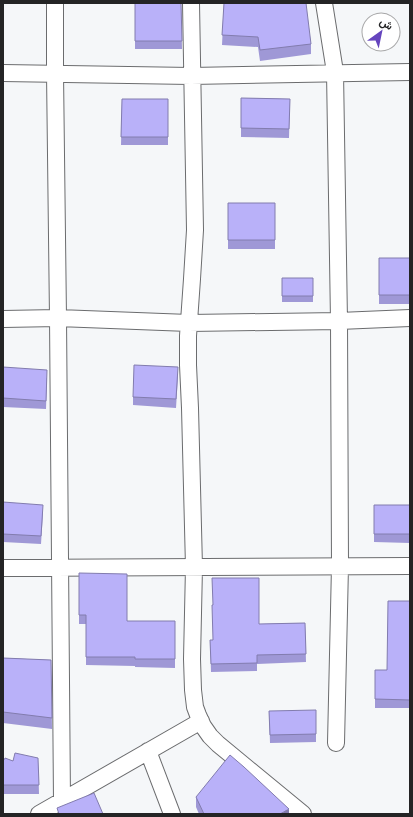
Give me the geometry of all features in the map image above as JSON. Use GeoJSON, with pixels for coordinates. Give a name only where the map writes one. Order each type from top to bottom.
{"type":"FeatureCollection","features":[{"type":"Feature","properties":{"kind":"street"},"geometry":{"type":"LineString","coordinates":[[54,3],[62,801]]}},
{"type":"Feature","properties":{"kind":"street"},"geometry":{"type":"LineString","coordinates":[[191,3],[191,76],[195,230],[188,336],[188,365],[194,567],[192,659],[195,707],[200,721],[210,736],[218,744],[303,814]]}},
{"type":"Feature","properties":{"kind":"street"},"geometry":{"type":"LineString","coordinates":[[324,3],[335,72],[339,320],[340,566],[336,744]]}},
{"type":"Feature","properties":{"kind":"street"},"geometry":{"type":"LineString","coordinates":[[3,73],[191,76],[335,72],[410,72]]}},
{"type":"Feature","properties":{"kind":"street"},"geometry":{"type":"LineString","coordinates":[[3,318],[58,318],[189,323],[410,318]]}},
{"type":"Feature","properties":{"kind":"street"},"geometry":{"type":"LineString","coordinates":[[3,568],[410,566]]}},
{"type":"Feature","properties":{"kind":"street"},"geometry":{"type":"LineString","coordinates":[[39,814],[200,721]]}},
{"type":"Feature","properties":{"kind":"street"},"geometry":{"type":"LineString","coordinates":[[148,751],[172,814]]}},
{"type":"Feature","properties":{"kind":"building"},"geometry":{"type":"Polygon","coordinates":[[[135,3],[181,3],[182,41],[135,41],[135,3]]]}},
{"type":"Feature","properties":{"kind":"building"},"geometry":{"type":"Polygon","coordinates":[[[224,3],[306,3],[311,44],[260,50],[258,37],[222,35],[224,3]]]}},
{"type":"Feature","properties":{"kind":"building"},"geometry":{"type":"Polygon","coordinates":[[[241,98],[290,99],[289,129],[241,128],[241,98]]]}},
{"type":"Feature","properties":{"kind":"building"},"geometry":{"type":"Polygon","coordinates":[[[122,99],[168,99],[168,137],[121,137],[122,99]]]}},
{"type":"Feature","properties":{"kind":"building"},"geometry":{"type":"Polygon","coordinates":[[[228,203],[275,203],[275,240],[228,240],[228,203]]]}},
{"type":"Feature","properties":{"kind":"building"},"geometry":{"type":"Polygon","coordinates":[[[379,258],[410,258],[410,295],[379,295],[379,258]]]}},
{"type":"Feature","properties":{"kind":"building"},"geometry":{"type":"Polygon","coordinates":[[[282,278],[313,278],[313,296],[282,296],[282,278]]]}},
{"type":"Feature","properties":{"kind":"building"},"geometry":{"type":"Polygon","coordinates":[[[134,365],[178,367],[176,399],[133,397],[134,365]]]}},
{"type":"Feature","properties":{"kind":"building"},"geometry":{"type":"Polygon","coordinates":[[[3,367],[47,370],[46,401],[3,398],[3,367]]]}},
{"type":"Feature","properties":{"kind":"building"},"geometry":{"type":"Polygon","coordinates":[[[3,502],[43,505],[41,536],[3,534],[3,502]]]}},
{"type":"Feature","properties":{"kind":"building"},"geometry":{"type":"Polygon","coordinates":[[[374,505],[410,505],[410,534],[374,534],[374,505]]]}},
{"type":"Feature","properties":{"kind":"building"},"geometry":{"type":"Polygon","coordinates":[[[79,573],[127,574],[127,621],[175,621],[175,659],[86,657],[86,615],[79,615],[79,573]]]}},
{"type":"Feature","properties":{"kind":"building"},"geometry":{"type":"Polygon","coordinates":[[[212,578],[259,578],[259,624],[305,623],[306,654],[257,655],[257,663],[211,664],[210,640],[213,640],[212,578]]]}},
{"type":"Feature","properties":{"kind":"building"},"geometry":{"type":"Polygon","coordinates":[[[388,601],[410,601],[410,700],[375,699],[375,670],[387,670],[388,601]]]}},
{"type":"Feature","properties":{"kind":"building"},"geometry":{"type":"Polygon","coordinates":[[[3,658],[51,660],[52,718],[3,712],[3,658]]]}},
{"type":"Feature","properties":{"kind":"building"},"geometry":{"type":"Polygon","coordinates":[[[316,710],[316,734],[270,735],[269,711],[316,710]]]}},
{"type":"Feature","properties":{"kind":"building"},"geometry":{"type":"Polygon","coordinates":[[[15,753],[38,758],[39,785],[3,785],[3,759],[5,758],[13,761],[15,753]]]}},
{"type":"Feature","properties":{"kind":"building"},"geometry":{"type":"Polygon","coordinates":[[[230,755],[289,809],[280,814],[204,814],[196,797],[230,755]]]}},
{"type":"Feature","properties":{"kind":"building"},"geometry":{"type":"Polygon","coordinates":[[[94,793],[103,814],[59,814],[57,808],[94,793]]]}}]}
